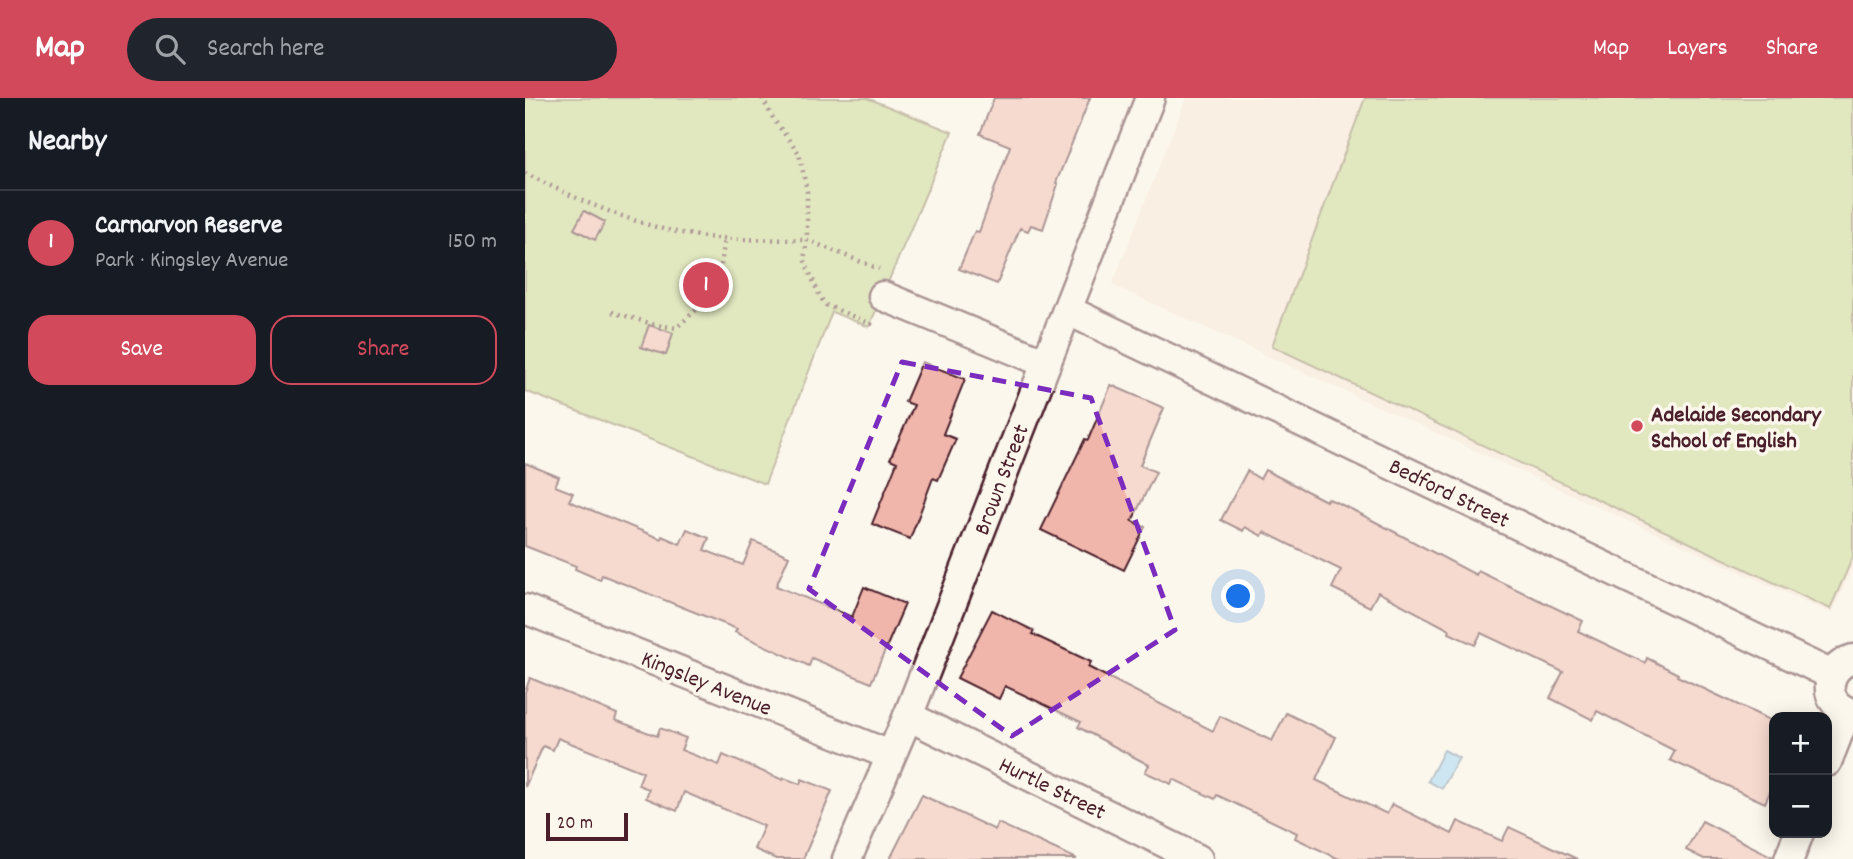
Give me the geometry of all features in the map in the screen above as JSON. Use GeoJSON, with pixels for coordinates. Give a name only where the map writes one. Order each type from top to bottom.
{"type":"FeatureCollection","features":[{"type":"Feature","properties":{"kind":"street","name":"Brown Street"},"geometry":{"type":"LineString","coordinates":[[847,859],[908,716],[1150,98]]}},
{"type":"Feature","properties":{"kind":"street"},"geometry":{"type":"LineString","coordinates":[[881,283],[1045,363]]}},
{"type":"Feature","properties":{"kind":"street","name":"Bedford Street"},"geometry":{"type":"LineString","coordinates":[[1067,310],[1842,667]]}},
{"type":"Feature","properties":{"kind":"street","name":"Kingsley Avenue"},"geometry":{"type":"LineString","coordinates":[[525,609],[890,755]]}},
{"type":"Feature","properties":{"kind":"street"},"geometry":{"type":"LineString","coordinates":[[1832,751],[1850,712],[1835,703],[1830,694],[1829,684],[1842,667]]}},
{"type":"Feature","properties":{"kind":"street","name":"Hurtle Street"},"geometry":{"type":"LineString","coordinates":[[908,716],[1198,859]]}},
{"type":"Feature","properties":{"kind":"street"},"geometry":{"type":"LineString","coordinates":[[1789,859],[1798,838]]}},
{"type":"Feature","properties":{"kind":"path"},"geometry":{"type":"LineString","coordinates":[[762,98],[774,120],[799,153],[807,191],[807,240],[804,259],[820,297],[826,304],[871,324]]}},
{"type":"Feature","properties":{"kind":"path"},"geometry":{"type":"LineString","coordinates":[[525,173],[551,187],[657,228],[694,236],[807,240],[881,283]]}},
{"type":"Feature","properties":{"kind":"path"},"geometry":{"type":"LineString","coordinates":[[612,312],[656,326],[676,328],[713,295],[725,237]]}},
{"type":"Feature","properties":{"kind":"highlighted area"},"geometry":{"type":"Polygon","coordinates":[[[902,362],[1091,398],[1175,630],[1012,736],[809,589],[902,362]]]}},
{"type":"Feature","properties":{"kind":"shaded area","name":"Adelaide Secondary School of English"},"geometry":{"type":"Polygon","coordinates":[[[1186,98],[1853,98],[1853,566],[1832,614],[1112,285],[1186,98]]]}},
{"type":"Feature","properties":{"kind":"green space"},"geometry":{"type":"Polygon","coordinates":[[[525,98],[867,98],[952,132],[869,327],[832,312],[765,484],[525,391],[525,98]]]}},
{"type":"Feature","properties":{"kind":"green space","name":"Adelaide Secondary School of English"},"geometry":{"type":"Polygon","coordinates":[[[1365,98],[1853,98],[1853,557],[1830,609],[1272,346],[1365,98]]]}},
{"type":"Feature","properties":{"kind":"water"},"geometry":{"type":"Polygon","coordinates":[[[1444,750],[1459,758],[1442,789],[1428,781],[1444,750]]]}},
{"type":"Feature","properties":{"kind":"building"},"geometry":{"type":"Polygon","coordinates":[[[994,98],[1090,98],[1056,183],[1058,184],[1043,229],[1031,225],[1028,231],[1020,228],[997,284],[959,269],[975,231],[979,232],[1010,146],[980,134],[994,98]]]}},
{"type":"Feature","properties":{"kind":"building"},"geometry":{"type":"Polygon","coordinates":[[[584,211],[605,222],[595,240],[574,229],[584,211]]]}},
{"type":"Feature","properties":{"kind":"building"},"geometry":{"type":"Polygon","coordinates":[[[649,325],[673,333],[666,355],[641,347],[649,325]]]}},
{"type":"Feature","properties":{"kind":"building"},"geometry":{"type":"Polygon","coordinates":[[[922,362],[965,379],[943,434],[956,439],[938,480],[933,478],[910,539],[872,524],[897,462],[890,459],[914,405],[905,402],[922,362]]]}},
{"type":"Feature","properties":{"kind":"building"},"geometry":{"type":"Polygon","coordinates":[[[1111,385],[1164,408],[1140,465],[1156,472],[1132,521],[1145,527],[1124,570],[1041,530],[1085,439],[1088,440],[1111,385]]]}},
{"type":"Feature","properties":{"kind":"building"},"geometry":{"type":"Polygon","coordinates":[[[525,463],[559,477],[555,486],[573,493],[569,501],[661,539],[662,536],[680,544],[687,529],[709,538],[704,550],[743,565],[753,541],[789,556],[776,586],[852,617],[864,587],[905,604],[871,683],[812,658],[809,666],[735,632],[737,629],[602,575],[600,580],[575,569],[576,566],[525,546],[525,463]]]}},
{"type":"Feature","properties":{"kind":"building"},"geometry":{"type":"Polygon","coordinates":[[[1265,470],[1326,501],[1327,498],[1351,509],[1476,575],[1478,571],[1583,621],[1578,631],[1645,663],[1647,658],[1678,674],[1677,676],[1769,720],[1769,794],[1765,803],[1670,760],[1675,751],[1597,711],[1593,720],[1550,698],[1563,672],[1481,633],[1475,645],[1378,592],[1370,607],[1332,588],[1341,570],[1264,532],[1262,536],[1245,527],[1243,531],[1221,520],[1247,471],[1260,479],[1265,470]]]}},
{"type":"Feature","properties":{"kind":"building"},"geometry":{"type":"Polygon","coordinates":[[[992,610],[1034,631],[1032,634],[1091,662],[1088,667],[1213,731],[1220,716],[1272,741],[1286,713],[1336,737],[1316,780],[1387,814],[1392,804],[1452,834],[1458,821],[1502,841],[1509,827],[1577,859],[1339,859],[1295,838],[1297,833],[1217,795],[1215,799],[1173,779],[1171,784],[1145,772],[1149,765],[1078,727],[1081,722],[1005,686],[999,699],[957,678],[992,610]]]}},
{"type":"Feature","properties":{"kind":"building"},"geometry":{"type":"Polygon","coordinates":[[[530,678],[617,714],[615,720],[657,736],[660,728],[686,738],[681,750],[719,765],[723,755],[783,780],[784,778],[800,784],[802,779],[832,791],[803,859],[776,859],[754,849],[764,826],[684,792],[677,811],[646,798],[649,789],[638,785],[643,772],[558,738],[553,750],[543,746],[525,787],[525,692],[530,678]]]}},
{"type":"Feature","properties":{"kind":"building"},"geometry":{"type":"Polygon","coordinates":[[[922,795],[995,830],[998,823],[1077,859],[890,859],[922,795]]]}},
{"type":"Feature","properties":{"kind":"building"},"geometry":{"type":"Polygon","coordinates":[[[1702,821],[1773,859],[1704,859],[1686,850],[1702,821]]]}},
{"type":"Feature","properties":{"kind":"place","name":"Carnarvon Reserve"},"geometry":{"type":"Point","coordinates":[706,285]}},
{"type":"Feature","properties":{"kind":"place","name":"Adelaide Secondary School of English"},"geometry":{"type":"Point","coordinates":[1637,426]}}]}
